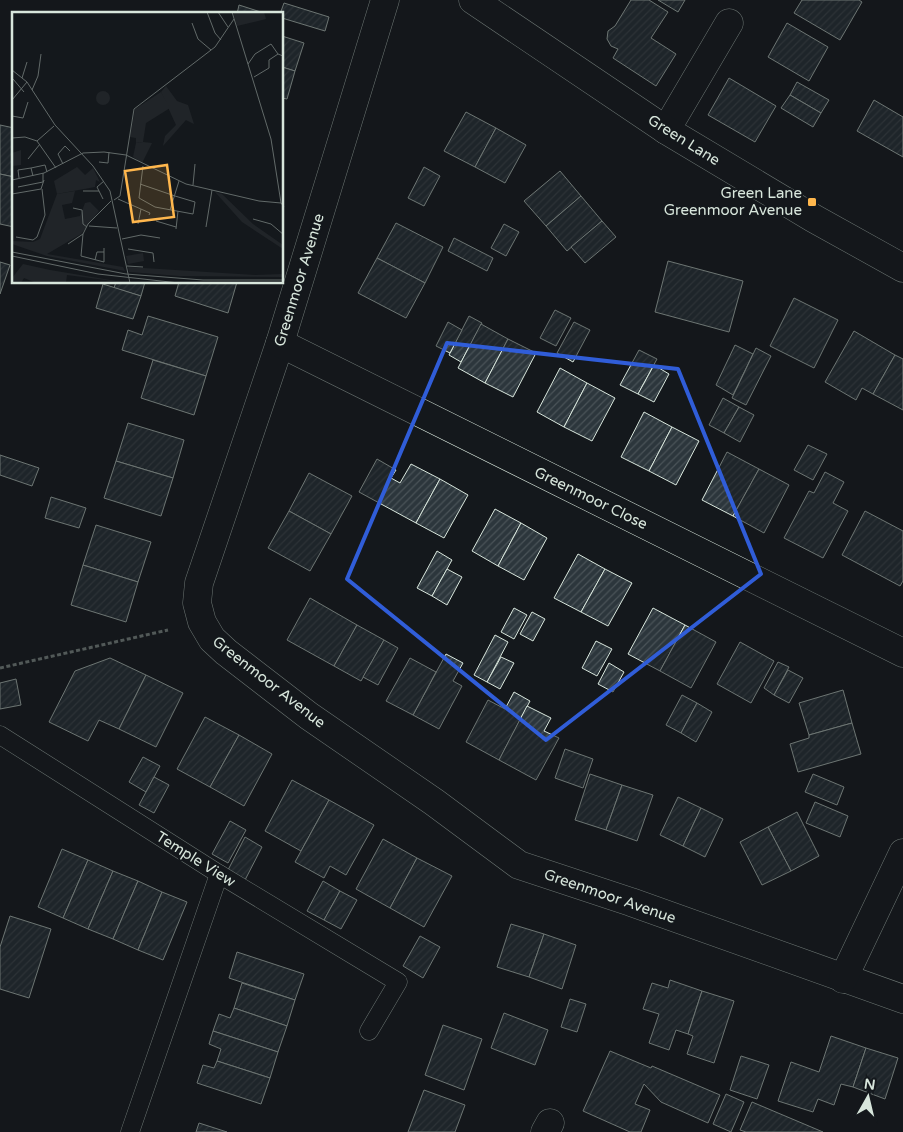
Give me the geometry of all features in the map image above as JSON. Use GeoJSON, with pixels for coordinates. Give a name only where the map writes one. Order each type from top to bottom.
{"type":"FeatureCollection","features":[{"type":"Feature","properties":{"kind":"street","name":"Greenmoor Avenue"},"geometry":{"type":"LineString","coordinates":[[385,0],[280,343],[199,584],[198,603],[202,622],[212,638],[226,652],[309,716],[434,802],[519,865],[631,902],[903,1000]]}},
{"type":"Feature","properties":{"kind":"street","name":"Green Lane"},"geometry":{"type":"LineString","coordinates":[[473,0],[666,130],[813,218],[903,268]]}},
{"type":"Feature","properties":{"kind":"street"},"geometry":{"type":"LineString","coordinates":[[666,130],[729,23]]}},
{"type":"Feature","properties":{"kind":"street","name":"Greenmoor Close"},"geometry":{"type":"LineString","coordinates":[[280,343],[903,653]]}},
{"type":"Feature","properties":{"kind":"street"},"geometry":{"type":"LineString","coordinates":[[843,979],[903,853]]}},
{"type":"Feature","properties":{"kind":"lane","name":"Temple View"},"geometry":{"type":"LineString","coordinates":[[0,735],[219,874],[398,982],[369,1031]]}},
{"type":"Feature","properties":{"kind":"lane"},"geometry":{"type":"LineString","coordinates":[[130,1132],[219,874]]}},
{"type":"Feature","properties":{"kind":"path"},"geometry":{"type":"LineString","coordinates":[[0,668],[202,622]]}},
{"type":"Feature","properties":{"kind":"highlighted area"},"geometry":{"type":"Polygon","coordinates":[[[447,343],[678,369],[761,574],[546,740],[347,579],[447,343]]]}},
{"type":"Feature","properties":{"kind":"building"},"geometry":{"type":"Polygon","coordinates":[[[631,0],[649,0],[668,12],[651,38],[676,54],[656,86],[613,58],[618,49],[611,46],[607,39],[608,31],[615,26],[631,0]]]}},
{"type":"Feature","properties":{"kind":"building"},"geometry":{"type":"Polygon","coordinates":[[[658,0],[685,0],[678,12],[658,0]]]}},
{"type":"Feature","properties":{"kind":"building"},"geometry":{"type":"Polygon","coordinates":[[[802,0],[859,0],[862,2],[840,40],[794,13],[802,0]]]}},
{"type":"Feature","properties":{"kind":"building"},"geometry":{"type":"Polygon","coordinates":[[[284,3],[329,17],[325,31],[284,19],[284,12],[281,12],[284,3]]]}},
{"type":"Feature","properties":{"kind":"building"},"geometry":{"type":"Polygon","coordinates":[[[239,5],[261,12],[237,12],[239,5]]]}},
{"type":"Feature","properties":{"kind":"building"},"geometry":{"type":"Polygon","coordinates":[[[787,23],[828,47],[809,81],[768,57],[787,23]]]}},
{"type":"Feature","properties":{"kind":"building"},"geometry":{"type":"Polygon","coordinates":[[[284,37],[304,43],[295,71],[284,68],[284,37]]]}},
{"type":"Feature","properties":{"kind":"building"},"geometry":{"type":"Polygon","coordinates":[[[284,68],[295,71],[287,99],[284,98],[284,68]]]}},
{"type":"Feature","properties":{"kind":"building"},"geometry":{"type":"Polygon","coordinates":[[[729,78],[776,106],[755,142],[708,115],[729,78]]]}},
{"type":"Feature","properties":{"kind":"building"},"geometry":{"type":"Polygon","coordinates":[[[797,82],[829,100],[821,113],[790,95],[797,82]]]}},
{"type":"Feature","properties":{"kind":"building"},"geometry":{"type":"Polygon","coordinates":[[[790,95],[821,113],[813,127],[781,108],[790,95]]]}},
{"type":"Feature","properties":{"kind":"building"},"geometry":{"type":"Polygon","coordinates":[[[874,100],[903,117],[903,157],[857,131],[874,100]]]}},
{"type":"Feature","properties":{"kind":"building"},"geometry":{"type":"Polygon","coordinates":[[[466,112],[496,128],[475,167],[444,151],[466,112]]]}},
{"type":"Feature","properties":{"kind":"building"},"geometry":{"type":"Polygon","coordinates":[[[0,125],[12,128],[12,177],[0,174],[0,125]]]}},
{"type":"Feature","properties":{"kind":"building"},"geometry":{"type":"Polygon","coordinates":[[[496,128],[526,145],[505,183],[475,167],[496,128]]]}},
{"type":"Feature","properties":{"kind":"building"},"geometry":{"type":"Polygon","coordinates":[[[424,167],[440,176],[424,206],[408,198],[424,167]]]}},
{"type":"Feature","properties":{"kind":"building"},"geometry":{"type":"Polygon","coordinates":[[[560,171],[581,196],[546,226],[524,201],[560,171]]]}},
{"type":"Feature","properties":{"kind":"building"},"geometry":{"type":"Polygon","coordinates":[[[0,174],[12,177],[12,227],[0,224],[0,174]]]}},
{"type":"Feature","properties":{"kind":"building"},"geometry":{"type":"Polygon","coordinates":[[[581,196],[602,221],[567,251],[546,226],[581,196]]]}},
{"type":"Feature","properties":{"kind":"building"},"geometry":{"type":"Polygon","coordinates":[[[602,221],[616,237],[585,263],[571,247],[602,221]]]}},
{"type":"Feature","properties":{"kind":"building"},"geometry":{"type":"Polygon","coordinates":[[[396,223],[443,247],[425,283],[377,258],[396,223]]]}},
{"type":"Feature","properties":{"kind":"building"},"geometry":{"type":"Polygon","coordinates":[[[504,224],[519,232],[506,256],[491,248],[504,224]]]}},
{"type":"Feature","properties":{"kind":"building"},"geometry":{"type":"Polygon","coordinates":[[[454,238],[493,258],[487,271],[448,251],[454,238]]]}},
{"type":"Feature","properties":{"kind":"building"},"geometry":{"type":"Polygon","coordinates":[[[377,258],[425,283],[406,318],[358,293],[377,258]]]}},
{"type":"Feature","properties":{"kind":"building"},"geometry":{"type":"Polygon","coordinates":[[[668,261],[743,281],[729,332],[655,312],[668,261]]]}},
{"type":"Feature","properties":{"kind":"building"},"geometry":{"type":"Polygon","coordinates":[[[0,262],[10,265],[0,294],[0,262]]]}},
{"type":"Feature","properties":{"kind":"building"},"geometry":{"type":"Polygon","coordinates":[[[103,284],[141,296],[133,319],[96,308],[103,284]]]}},
{"type":"Feature","properties":{"kind":"building"},"geometry":{"type":"Polygon","coordinates":[[[115,284],[144,284],[141,296],[114,288],[115,284]]]}},
{"type":"Feature","properties":{"kind":"building"},"geometry":{"type":"Polygon","coordinates":[[[178,284],[236,284],[228,313],[175,296],[178,284]]]}},
{"type":"Feature","properties":{"kind":"building"},"geometry":{"type":"Polygon","coordinates":[[[794,298],[838,320],[814,368],[770,346],[794,298]]]}},
{"type":"Feature","properties":{"kind":"building"},"geometry":{"type":"Polygon","coordinates":[[[555,310],[571,318],[556,346],[540,338],[555,310]]]}},
{"type":"Feature","properties":{"kind":"building"},"geometry":{"type":"Polygon","coordinates":[[[148,316],[218,337],[206,376],[122,350],[128,330],[142,335],[148,316]]]}},
{"type":"Feature","properties":{"kind":"building"},"geometry":{"type":"Polygon","coordinates":[[[469,316],[482,323],[461,362],[449,355],[469,316]]]}},
{"type":"Feature","properties":{"kind":"building"},"geometry":{"type":"Polygon","coordinates":[[[448,322],[462,330],[450,353],[436,346],[448,322]]]}},
{"type":"Feature","properties":{"kind":"building"},"geometry":{"type":"Polygon","coordinates":[[[574,322],[590,330],[573,362],[557,353],[574,322]]]}},
{"type":"Feature","properties":{"kind":"building"},"geometry":{"type":"Polygon","coordinates":[[[481,324],[508,339],[485,383],[458,368],[481,324]]]}},
{"type":"Feature","properties":{"kind":"building"},"geometry":{"type":"Polygon","coordinates":[[[854,331],[895,355],[873,394],[862,388],[856,400],[825,382],[854,331]]]}},
{"type":"Feature","properties":{"kind":"building"},"geometry":{"type":"Polygon","coordinates":[[[508,339],[536,353],[513,397],[485,383],[508,339]]]}},
{"type":"Feature","properties":{"kind":"building"},"geometry":{"type":"Polygon","coordinates":[[[735,345],[753,354],[733,395],[716,385],[735,345]]]}},
{"type":"Feature","properties":{"kind":"building"},"geometry":{"type":"Polygon","coordinates":[[[756,348],[771,356],[746,405],[732,398],[756,348]]]}},
{"type":"Feature","properties":{"kind":"building"},"geometry":{"type":"Polygon","coordinates":[[[639,350],[657,359],[638,394],[620,385],[639,350]]]}},
{"type":"Feature","properties":{"kind":"building"},"geometry":{"type":"Polygon","coordinates":[[[895,355],[903,359],[903,410],[873,394],[895,355]]]}},
{"type":"Feature","properties":{"kind":"building"},"geometry":{"type":"Polygon","coordinates":[[[153,360],[206,376],[194,415],[141,398],[153,360]]]}},
{"type":"Feature","properties":{"kind":"building"},"geometry":{"type":"Polygon","coordinates":[[[654,365],[669,374],[654,402],[638,394],[654,365]]]}},
{"type":"Feature","properties":{"kind":"building"},"geometry":{"type":"Polygon","coordinates":[[[560,368],[587,383],[564,427],[537,412],[560,368]]]}},
{"type":"Feature","properties":{"kind":"building"},"geometry":{"type":"Polygon","coordinates":[[[587,383],[615,398],[592,441],[564,427],[587,383]]]}},
{"type":"Feature","properties":{"kind":"building"},"geometry":{"type":"Polygon","coordinates":[[[723,398],[739,407],[724,433],[709,425],[723,398]]]}},
{"type":"Feature","properties":{"kind":"building"},"geometry":{"type":"Polygon","coordinates":[[[739,407],[754,415],[740,442],[724,433],[739,407]]]}},
{"type":"Feature","properties":{"kind":"building"},"geometry":{"type":"Polygon","coordinates":[[[644,412],[672,427],[649,471],[621,457],[644,412]]]}},
{"type":"Feature","properties":{"kind":"building"},"geometry":{"type":"Polygon","coordinates":[[[128,423],[184,440],[173,478],[116,461],[128,423]]]}},
{"type":"Feature","properties":{"kind":"building"},"geometry":{"type":"Polygon","coordinates":[[[672,427],[699,441],[676,485],[649,471],[672,427]]]}},
{"type":"Feature","properties":{"kind":"building"},"geometry":{"type":"Polygon","coordinates":[[[808,445],[827,454],[813,480],[794,470],[808,445]]]}},
{"type":"Feature","properties":{"kind":"building"},"geometry":{"type":"Polygon","coordinates":[[[727,452],[759,469],[733,516],[702,500],[727,452]]]}},
{"type":"Feature","properties":{"kind":"building"},"geometry":{"type":"Polygon","coordinates":[[[0,455],[39,468],[32,486],[0,475],[0,455]]]}},
{"type":"Feature","properties":{"kind":"building"},"geometry":{"type":"Polygon","coordinates":[[[377,459],[396,470],[391,478],[400,483],[411,464],[440,479],[416,523],[359,492],[377,459]]]}},
{"type":"Feature","properties":{"kind":"building"},"geometry":{"type":"Polygon","coordinates":[[[116,461],[173,478],[161,516],[104,498],[116,461]]]}},
{"type":"Feature","properties":{"kind":"building"},"geometry":{"type":"Polygon","coordinates":[[[759,469],[789,485],[764,533],[733,516],[759,469]]]}},
{"type":"Feature","properties":{"kind":"building"},"geometry":{"type":"Polygon","coordinates":[[[825,472],[844,482],[833,503],[848,511],[823,558],[784,538],[809,491],[814,493],[825,472]]]}},
{"type":"Feature","properties":{"kind":"building"},"geometry":{"type":"Polygon","coordinates":[[[309,473],[352,496],[331,534],[289,511],[309,473]]]}},
{"type":"Feature","properties":{"kind":"building"},"geometry":{"type":"Polygon","coordinates":[[[440,479],[468,495],[444,538],[416,523],[440,479]]]}},
{"type":"Feature","properties":{"kind":"building"},"geometry":{"type":"Polygon","coordinates":[[[51,497],[86,508],[79,528],[45,518],[51,497]]]}},
{"type":"Feature","properties":{"kind":"building"},"geometry":{"type":"Polygon","coordinates":[[[495,509],[521,523],[498,566],[472,551],[495,509]]]}},
{"type":"Feature","properties":{"kind":"building"},"geometry":{"type":"Polygon","coordinates":[[[289,511],[331,534],[310,571],[268,548],[289,511]]]}},
{"type":"Feature","properties":{"kind":"building"},"geometry":{"type":"Polygon","coordinates":[[[865,511],[903,531],[903,581],[900,586],[842,555],[865,511]]]}},
{"type":"Feature","properties":{"kind":"building"},"geometry":{"type":"Polygon","coordinates":[[[521,523],[547,538],[524,580],[498,566],[521,523]]]}},
{"type":"Feature","properties":{"kind":"building"},"geometry":{"type":"Polygon","coordinates":[[[96,525],[151,542],[138,582],[83,565],[96,525]]]}},
{"type":"Feature","properties":{"kind":"building"},"geometry":{"type":"Polygon","coordinates":[[[437,551],[452,560],[432,596],[417,588],[437,551]]]}},
{"type":"Feature","properties":{"kind":"building"},"geometry":{"type":"Polygon","coordinates":[[[578,554],[605,569],[581,612],[554,598],[578,554]]]}},
{"type":"Feature","properties":{"kind":"building"},"geometry":{"type":"Polygon","coordinates":[[[83,565],[138,582],[126,622],[71,605],[83,565]]]}},
{"type":"Feature","properties":{"kind":"building"},"geometry":{"type":"Polygon","coordinates":[[[447,569],[462,577],[447,605],[432,596],[447,569]]]}},
{"type":"Feature","properties":{"kind":"building"},"geometry":{"type":"Polygon","coordinates":[[[605,569],[632,583],[608,626],[581,612],[605,569]]]}},
{"type":"Feature","properties":{"kind":"building"},"geometry":{"type":"Polygon","coordinates":[[[310,598],[357,625],[334,666],[287,640],[310,598]]]}},
{"type":"Feature","properties":{"kind":"building"},"geometry":{"type":"Polygon","coordinates":[[[514,608],[527,615],[514,639],[501,632],[514,608]]]}},
{"type":"Feature","properties":{"kind":"building"},"geometry":{"type":"Polygon","coordinates":[[[653,608],[685,625],[660,671],[628,654],[653,608]]]}},
{"type":"Feature","properties":{"kind":"building"},"geometry":{"type":"Polygon","coordinates":[[[532,612],[545,619],[533,641],[520,634],[532,612]]]}},
{"type":"Feature","properties":{"kind":"building"},"geometry":{"type":"Polygon","coordinates":[[[357,625],[384,640],[361,681],[334,666],[357,625]]]}},
{"type":"Feature","properties":{"kind":"building"},"geometry":{"type":"Polygon","coordinates":[[[685,625],[716,642],[691,688],[660,671],[685,625]]]}},
{"type":"Feature","properties":{"kind":"building"},"geometry":{"type":"Polygon","coordinates":[[[495,635],[508,642],[487,682],[474,675],[495,635]]]}},
{"type":"Feature","properties":{"kind":"building"},"geometry":{"type":"Polygon","coordinates":[[[384,640],[398,648],[378,685],[363,677],[384,640]]]}},
{"type":"Feature","properties":{"kind":"building"},"geometry":{"type":"Polygon","coordinates":[[[596,641],[612,649],[597,676],[582,668],[596,641]]]}},
{"type":"Feature","properties":{"kind":"building"},"geometry":{"type":"Polygon","coordinates":[[[740,642],[774,661],[751,703],[717,684],[740,642]]]}},
{"type":"Feature","properties":{"kind":"building"},"geometry":{"type":"Polygon","coordinates":[[[446,654],[463,663],[453,681],[462,686],[439,729],[413,715],[446,654]]]}},
{"type":"Feature","properties":{"kind":"building"},"geometry":{"type":"Polygon","coordinates":[[[501,657],[514,663],[500,689],[487,682],[501,657]]]}},
{"type":"Feature","properties":{"kind":"building"},"geometry":{"type":"Polygon","coordinates":[[[110,658],[146,675],[119,729],[99,720],[88,741],[49,722],[75,671],[110,658]]]}},
{"type":"Feature","properties":{"kind":"building"},"geometry":{"type":"Polygon","coordinates":[[[410,658],[436,672],[413,715],[386,701],[410,658]]]}},
{"type":"Feature","properties":{"kind":"building"},"geometry":{"type":"Polygon","coordinates":[[[778,662],[789,667],[774,695],[764,688],[778,662]]]}},
{"type":"Feature","properties":{"kind":"building"},"geometry":{"type":"Polygon","coordinates":[[[609,663],[624,672],[613,692],[598,684],[609,663]]]}},
{"type":"Feature","properties":{"kind":"building"},"geometry":{"type":"Polygon","coordinates":[[[788,670],[803,678],[789,703],[774,695],[788,670]]]}},
{"type":"Feature","properties":{"kind":"building"},"geometry":{"type":"Polygon","coordinates":[[[146,675],[183,693],[156,747],[119,729],[146,675]]]}},
{"type":"Feature","properties":{"kind":"building"},"geometry":{"type":"Polygon","coordinates":[[[16,679],[21,705],[0,709],[0,683],[16,679]]]}},
{"type":"Feature","properties":{"kind":"building"},"geometry":{"type":"Polygon","coordinates":[[[843,690],[852,723],[809,735],[799,703],[843,690]]]}},
{"type":"Feature","properties":{"kind":"building"},"geometry":{"type":"Polygon","coordinates":[[[514,692],[530,701],[499,760],[466,742],[488,700],[505,709],[514,692]]]}},
{"type":"Feature","properties":{"kind":"building"},"geometry":{"type":"Polygon","coordinates":[[[682,695],[697,703],[681,733],[666,725],[682,695]]]}},
{"type":"Feature","properties":{"kind":"building"},"geometry":{"type":"Polygon","coordinates":[[[697,703],[712,712],[696,742],[681,733],[697,703]]]}},
{"type":"Feature","properties":{"kind":"building"},"geometry":{"type":"Polygon","coordinates":[[[527,706],[551,718],[544,731],[559,738],[536,780],[499,760],[527,706]]]}},
{"type":"Feature","properties":{"kind":"building"},"geometry":{"type":"Polygon","coordinates":[[[205,717],[239,735],[210,787],[177,769],[205,717]]]}},
{"type":"Feature","properties":{"kind":"building"},"geometry":{"type":"Polygon","coordinates":[[[852,723],[861,754],[798,772],[790,744],[809,738],[809,735],[852,723]]]}},
{"type":"Feature","properties":{"kind":"building"},"geometry":{"type":"Polygon","coordinates":[[[239,735],[272,754],[244,806],[210,787],[239,735]]]}},
{"type":"Feature","properties":{"kind":"building"},"geometry":{"type":"Polygon","coordinates":[[[565,749],[593,759],[583,788],[555,778],[565,749]]]}},
{"type":"Feature","properties":{"kind":"building"},"geometry":{"type":"Polygon","coordinates":[[[143,757],[160,766],[146,792],[129,782],[143,757]]]}},
{"type":"Feature","properties":{"kind":"building"},"geometry":{"type":"Polygon","coordinates":[[[590,774],[622,785],[606,830],[575,820],[590,774]]]}},
{"type":"Feature","properties":{"kind":"building"},"geometry":{"type":"Polygon","coordinates":[[[813,774],[844,787],[837,805],[805,792],[813,774]]]}},
{"type":"Feature","properties":{"kind":"building"},"geometry":{"type":"Polygon","coordinates":[[[154,777],[169,785],[154,813],[139,805],[154,777]]]}},
{"type":"Feature","properties":{"kind":"building"},"geometry":{"type":"Polygon","coordinates":[[[292,780],[329,800],[301,851],[265,831],[292,780]]]}},
{"type":"Feature","properties":{"kind":"building"},"geometry":{"type":"Polygon","coordinates":[[[622,785],[653,795],[637,841],[606,830],[622,785]]]}},
{"type":"Feature","properties":{"kind":"building"},"geometry":{"type":"Polygon","coordinates":[[[678,797],[701,808],[683,846],[660,835],[678,797]]]}},
{"type":"Feature","properties":{"kind":"building"},"geometry":{"type":"Polygon","coordinates":[[[329,800],[374,825],[346,875],[330,866],[324,878],[295,862],[329,800]]]}},
{"type":"Feature","properties":{"kind":"building"},"geometry":{"type":"Polygon","coordinates":[[[815,802],[848,816],[840,837],[806,823],[815,802]]]}},
{"type":"Feature","properties":{"kind":"building"},"geometry":{"type":"Polygon","coordinates":[[[701,808],[723,819],[705,857],[683,846],[701,808]]]}},
{"type":"Feature","properties":{"kind":"building"},"geometry":{"type":"Polygon","coordinates":[[[797,812],[819,856],[791,871],[768,827],[797,812]]]}},
{"type":"Feature","properties":{"kind":"building"},"geometry":{"type":"Polygon","coordinates":[[[230,821],[246,830],[228,863],[212,854],[230,821]]]}},
{"type":"Feature","properties":{"kind":"building"},"geometry":{"type":"Polygon","coordinates":[[[768,827],[791,871],[762,885],[740,842],[768,827]]]}},
{"type":"Feature","properties":{"kind":"building"},"geometry":{"type":"Polygon","coordinates":[[[245,837],[262,847],[245,880],[228,870],[245,837]]]}},
{"type":"Feature","properties":{"kind":"building"},"geometry":{"type":"Polygon","coordinates":[[[383,839],[417,858],[390,908],[356,889],[383,839]]]}},
{"type":"Feature","properties":{"kind":"building"},"geometry":{"type":"Polygon","coordinates":[[[62,849],[88,860],[63,918],[38,907],[62,849]]]}},
{"type":"Feature","properties":{"kind":"building"},"geometry":{"type":"Polygon","coordinates":[[[417,858],[452,876],[424,927],[390,908],[417,858]]]}},
{"type":"Feature","properties":{"kind":"building"},"geometry":{"type":"Polygon","coordinates":[[[88,860],[113,871],[88,929],[63,918],[88,860]]]}},
{"type":"Feature","properties":{"kind":"building"},"geometry":{"type":"Polygon","coordinates":[[[113,871],[138,881],[113,939],[88,929],[113,871]]]}},
{"type":"Feature","properties":{"kind":"building"},"geometry":{"type":"Polygon","coordinates":[[[138,881],[162,892],[138,950],[113,939],[138,881]]]}},
{"type":"Feature","properties":{"kind":"building"},"geometry":{"type":"Polygon","coordinates":[[[323,881],[340,891],[324,920],[307,911],[323,881]]]}},
{"type":"Feature","properties":{"kind":"building"},"geometry":{"type":"Polygon","coordinates":[[[340,891],[357,900],[341,929],[324,920],[340,891]]]}},
{"type":"Feature","properties":{"kind":"building"},"geometry":{"type":"Polygon","coordinates":[[[162,892],[187,902],[163,960],[138,950],[162,892]]]}},
{"type":"Feature","properties":{"kind":"building"},"geometry":{"type":"Polygon","coordinates":[[[10,916],[51,929],[29,998],[0,989],[0,947],[10,916]]]}},
{"type":"Feature","properties":{"kind":"building"},"geometry":{"type":"Polygon","coordinates":[[[511,924],[544,934],[529,977],[497,967],[511,924]]]}},
{"type":"Feature","properties":{"kind":"building"},"geometry":{"type":"Polygon","coordinates":[[[544,934],[576,945],[562,989],[529,977],[544,934]]]}},
{"type":"Feature","properties":{"kind":"building"},"geometry":{"type":"Polygon","coordinates":[[[420,936],[440,947],[423,978],[403,966],[420,936]]]}},
{"type":"Feature","properties":{"kind":"building"},"geometry":{"type":"Polygon","coordinates":[[[237,952],[304,974],[295,1000],[229,978],[237,952]]]}},
{"type":"Feature","properties":{"kind":"building"},"geometry":{"type":"Polygon","coordinates":[[[670,980],[702,991],[688,1034],[676,1030],[669,1050],[649,1043],[659,1014],[643,1009],[652,983],[668,988],[670,980]]]}},
{"type":"Feature","properties":{"kind":"building"},"geometry":{"type":"Polygon","coordinates":[[[242,983],[295,1000],[287,1026],[234,1008],[242,983]]]}},
{"type":"Feature","properties":{"kind":"building"},"geometry":{"type":"Polygon","coordinates":[[[702,991],[734,1001],[714,1063],[687,1054],[693,1036],[688,1034],[702,991]]]}},
{"type":"Feature","properties":{"kind":"building"},"geometry":{"type":"Polygon","coordinates":[[[570,999],[586,1004],[577,1032],[561,1027],[570,999]]]}},
{"type":"Feature","properties":{"kind":"building"},"geometry":{"type":"Polygon","coordinates":[[[234,1008],[287,1026],[278,1052],[213,1031],[219,1014],[230,1018],[234,1008]]]}},
{"type":"Feature","properties":{"kind":"building"},"geometry":{"type":"Polygon","coordinates":[[[504,1013],[548,1030],[535,1065],[491,1048],[504,1013]]]}},
{"type":"Feature","properties":{"kind":"building"},"geometry":{"type":"Polygon","coordinates":[[[443,1025],[482,1039],[464,1090],[425,1075],[443,1025]]]}},
{"type":"Feature","properties":{"kind":"building"},"geometry":{"type":"Polygon","coordinates":[[[213,1031],[278,1052],[270,1078],[217,1061],[221,1049],[209,1044],[213,1031]]]}},
{"type":"Feature","properties":{"kind":"building"},"geometry":{"type":"Polygon","coordinates":[[[831,1036],[866,1048],[853,1087],[841,1084],[834,1105],[818,1099],[813,1112],[778,1101],[791,1062],[819,1072],[831,1036]]]}},
{"type":"Feature","properties":{"kind":"building"},"geometry":{"type":"Polygon","coordinates":[[[866,1048],[898,1058],[885,1099],[853,1087],[866,1048]]]}},
{"type":"Feature","properties":{"kind":"building"},"geometry":{"type":"Polygon","coordinates":[[[610,1051],[651,1068],[652,1066],[720,1095],[708,1123],[661,1102],[644,1084],[635,1104],[650,1110],[641,1132],[630,1132],[583,1111],[610,1051]]]}},
{"type":"Feature","properties":{"kind":"building"},"geometry":{"type":"Polygon","coordinates":[[[741,1056],[769,1065],[757,1099],[730,1090],[741,1056]]]}},
{"type":"Feature","properties":{"kind":"building"},"geometry":{"type":"Polygon","coordinates":[[[217,1061],[270,1078],[261,1104],[197,1083],[203,1065],[214,1068],[217,1061]]]}},
{"type":"Feature","properties":{"kind":"building"},"geometry":{"type":"Polygon","coordinates":[[[424,1090],[465,1105],[455,1132],[408,1132],[424,1090]]]}},
{"type":"Feature","properties":{"kind":"building"},"geometry":{"type":"Polygon","coordinates":[[[726,1094],[744,1102],[731,1132],[713,1124],[726,1094]]]}},
{"type":"Feature","properties":{"kind":"building"},"geometry":{"type":"Polygon","coordinates":[[[752,1102],[823,1132],[746,1132],[740,1130],[752,1102]]]}},
{"type":"Feature","properties":{"kind":"building"},"geometry":{"type":"Polygon","coordinates":[[[199,1123],[227,1132],[196,1132],[199,1123]]]}},
{"type":"Feature","properties":{"kind":"place","name":"Green Lane Greenmoor Avenue"},"geometry":{"type":"Point","coordinates":[812,202]}}]}
